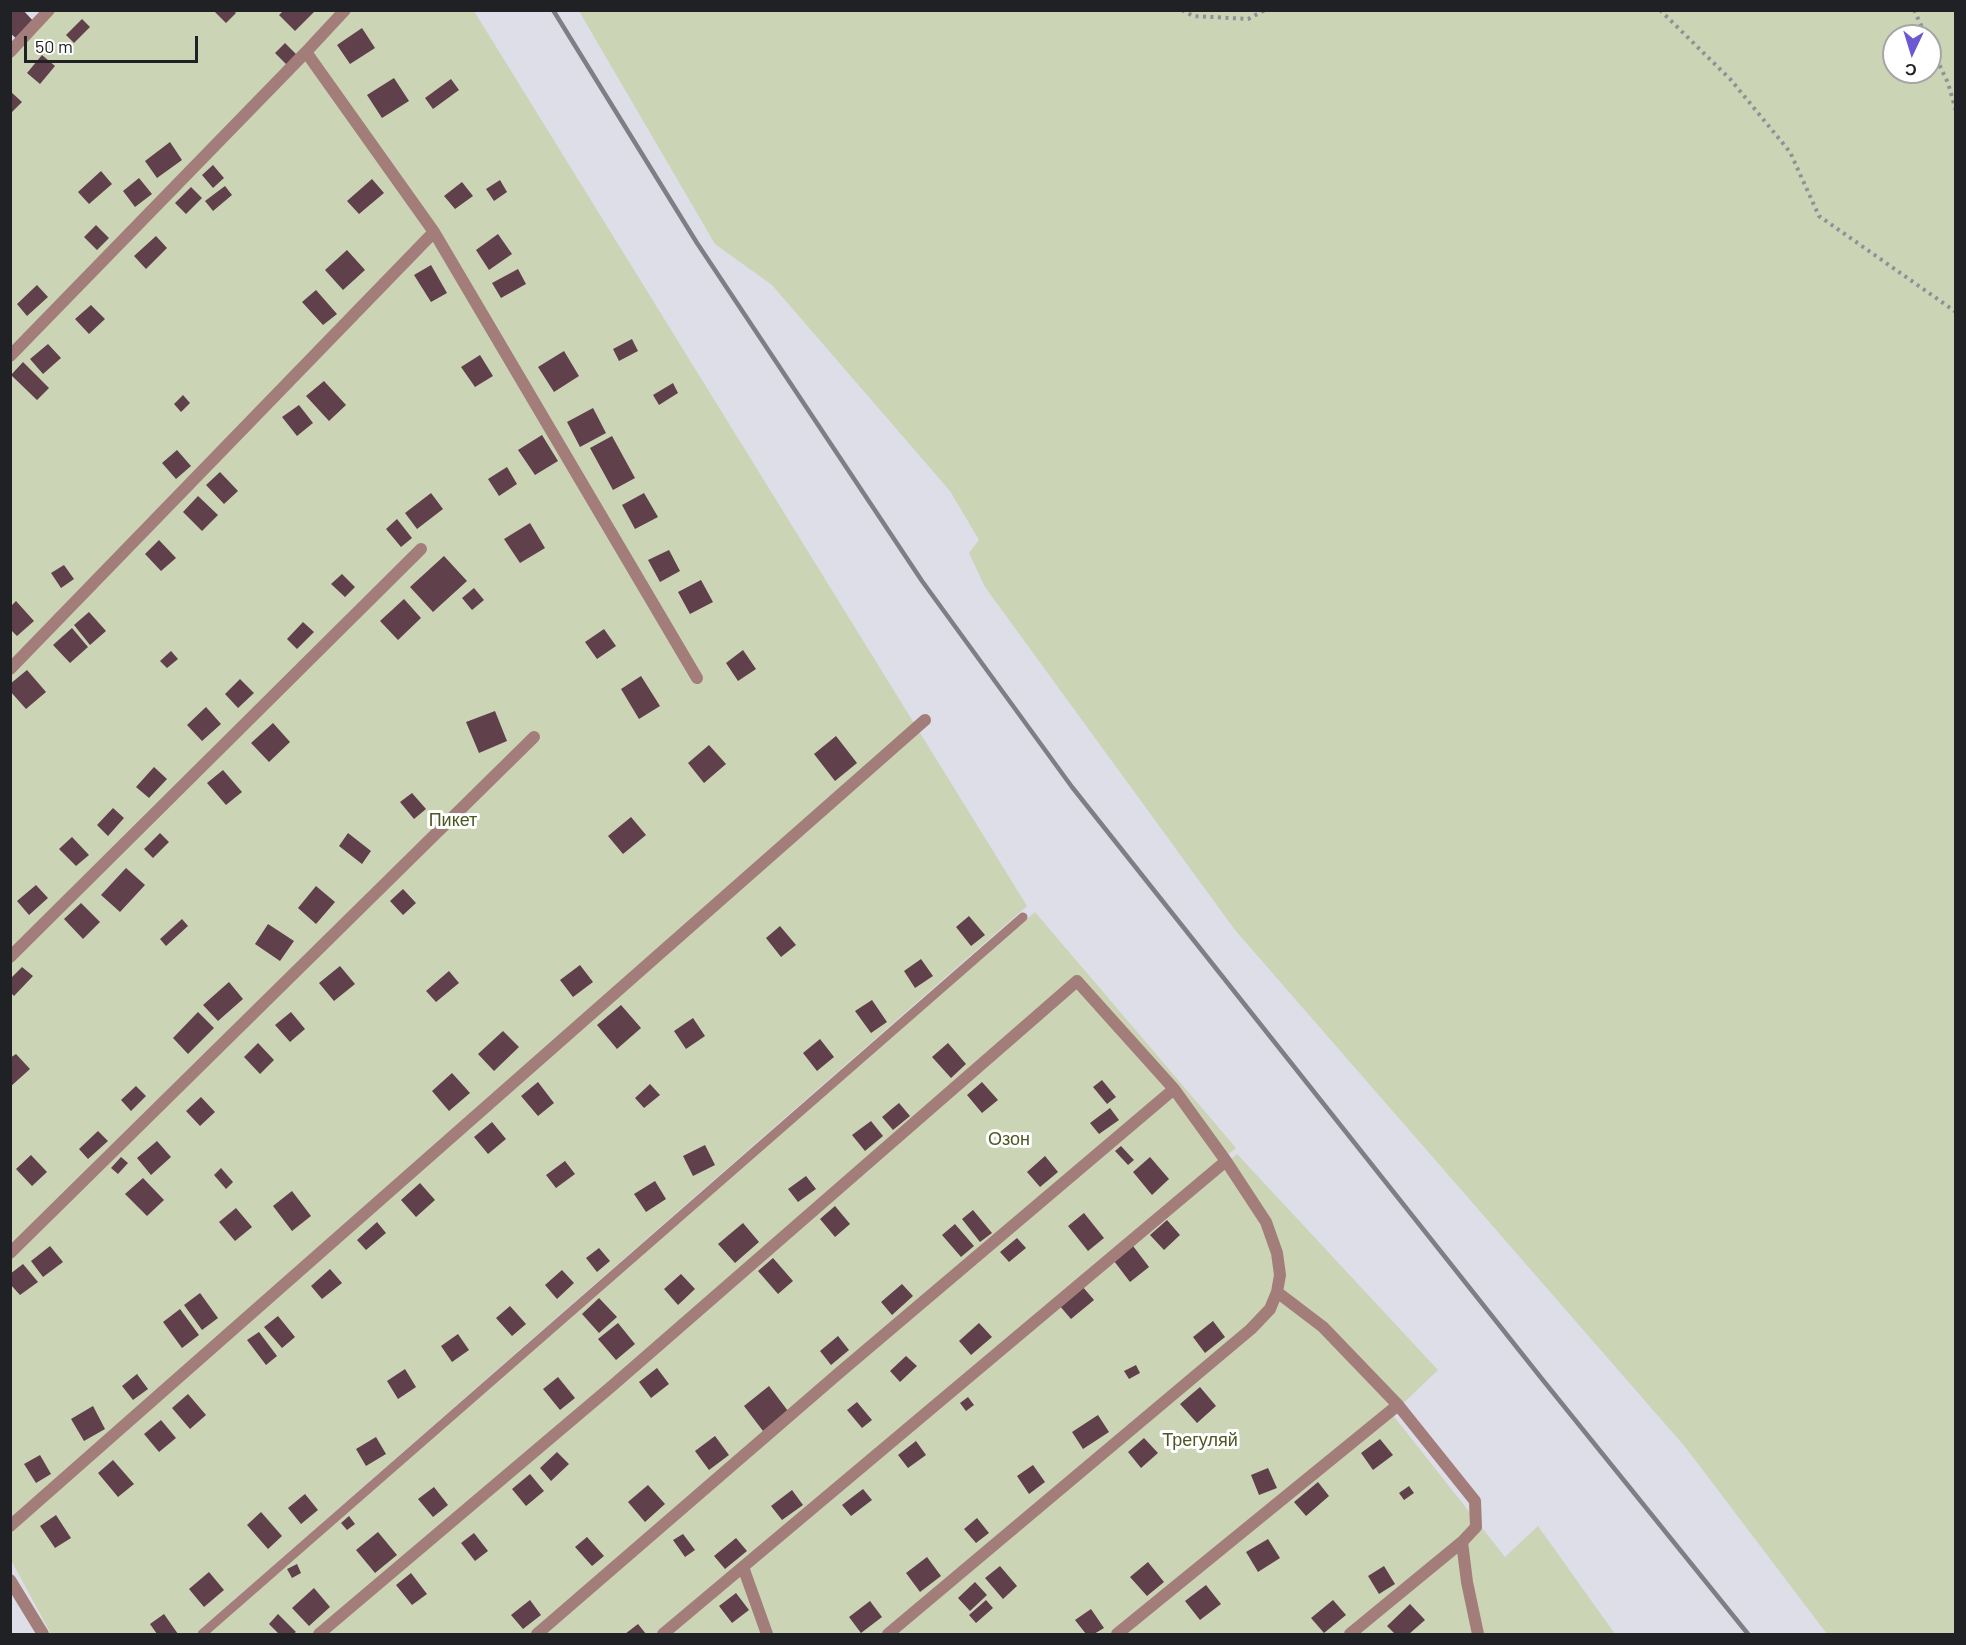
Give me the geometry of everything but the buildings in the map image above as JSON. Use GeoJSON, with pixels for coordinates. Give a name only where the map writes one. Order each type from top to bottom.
{"type":"FeatureCollection","features":[{"type":"Feature","properties":{"kind":"street"},"geometry":{"type":"LineString","coordinates":[[10,52],[49,10]]}},
{"type":"Feature","properties":{"kind":"street"},"geometry":{"type":"LineString","coordinates":[[10,356],[345,10]]}},
{"type":"Feature","properties":{"kind":"street"},"geometry":{"type":"LineString","coordinates":[[306,52],[434,232],[697,678]]}},
{"type":"Feature","properties":{"kind":"street"},"geometry":{"type":"LineString","coordinates":[[10,669],[434,232]]}},
{"type":"Feature","properties":{"kind":"street"},"geometry":{"type":"LineString","coordinates":[[10,957],[421,549]]}},
{"type":"Feature","properties":{"kind":"street"},"geometry":{"type":"LineString","coordinates":[[10,1526],[926,720]]}},
{"type":"Feature","properties":{"kind":"street"},"geometry":{"type":"LineString","coordinates":[[10,1253],[534,737]]}},
{"type":"Feature","properties":{"kind":"street"},"geometry":{"type":"LineString","coordinates":[[319,1635],[612,1386],[1077,981],[1173,1089],[1226,1161],[1266,1222],[1277,1253],[1280,1275],[1277,1292],[1270,1309],[1251,1329],[888,1635]]}},
{"type":"Feature","properties":{"kind":"street"},"geometry":{"type":"LineString","coordinates":[[537,1635],[839,1373],[1173,1089]]}},
{"type":"Feature","properties":{"kind":"street"},"geometry":{"type":"LineString","coordinates":[[663,1635],[1226,1161]]}},
{"type":"Feature","properties":{"kind":"street"},"geometry":{"type":"LineString","coordinates":[[1277,1292],[1323,1327],[1398,1405],[1475,1501],[1476,1527],[1462,1542],[1350,1635]]}},
{"type":"Feature","properties":{"kind":"street"},"geometry":{"type":"LineString","coordinates":[[1117,1635],[1398,1405]]}},
{"type":"Feature","properties":{"kind":"street"},"geometry":{"type":"LineString","coordinates":[[1462,1542],[1467,1582],[1478,1635]]}},
{"type":"Feature","properties":{"kind":"street"},"geometry":{"type":"LineString","coordinates":[[743,1567],[767,1635]]}},
{"type":"Feature","properties":{"kind":"street"},"geometry":{"type":"LineString","coordinates":[[10,1580],[43,1635]]}},
{"type":"Feature","properties":{"kind":"lane"},"geometry":{"type":"LineString","coordinates":[[202,1635],[1023,917]]}},
{"type":"Feature","properties":{"kind":"path"},"geometry":{"type":"LineString","coordinates":[[1182,10],[1192,16],[1248,19],[1265,10]]}},
{"type":"Feature","properties":{"kind":"path"},"geometry":{"type":"LineString","coordinates":[[1660,10],[1731,80],[1790,152],[1819,216],[1956,312]]}},
{"type":"Feature","properties":{"kind":"path"},"geometry":{"type":"LineString","coordinates":[[1914,10],[1920,24]]}},
{"type":"Feature","properties":{"kind":"path"},"geometry":{"type":"LineString","coordinates":[[1942,70],[1956,111]]}},
{"type":"Feature","properties":{"kind":"green space","name":"Пикет"},"geometry":{"type":"Polygon","coordinates":[[[49,11],[474,11],[1027,906],[195,1634],[51,1634],[11,1560],[10,52],[49,11]]]}},
{"type":"Feature","properties":{"kind":"green space"},"geometry":{"type":"Polygon","coordinates":[[[579,11],[1955,11],[1955,1634],[1827,1634],[1686,1448],[1235,930],[985,587],[969,553],[979,540],[950,491],[772,285],[715,244],[579,11]]]}},
{"type":"Feature","properties":{"kind":"green space","name":"Озон"},"geometry":{"type":"Polygon","coordinates":[[[1035,912],[1236,1148],[659,1634],[207,1634],[1035,912]]]}},
{"type":"Feature","properties":{"kind":"green space","name":"Трегуляй"},"geometry":{"type":"Polygon","coordinates":[[[1237,1154],[1438,1370],[1392,1414],[1505,1557],[1538,1526],[1615,1634],[671,1634],[1237,1154]]]}},
{"type":"Feature","properties":{"kind":"railway"},"geometry":{"type":"LineString","coordinates":[[553,10],[697,243],[922,581],[1072,787],[1542,1379],[1748,1634]]}}]}
